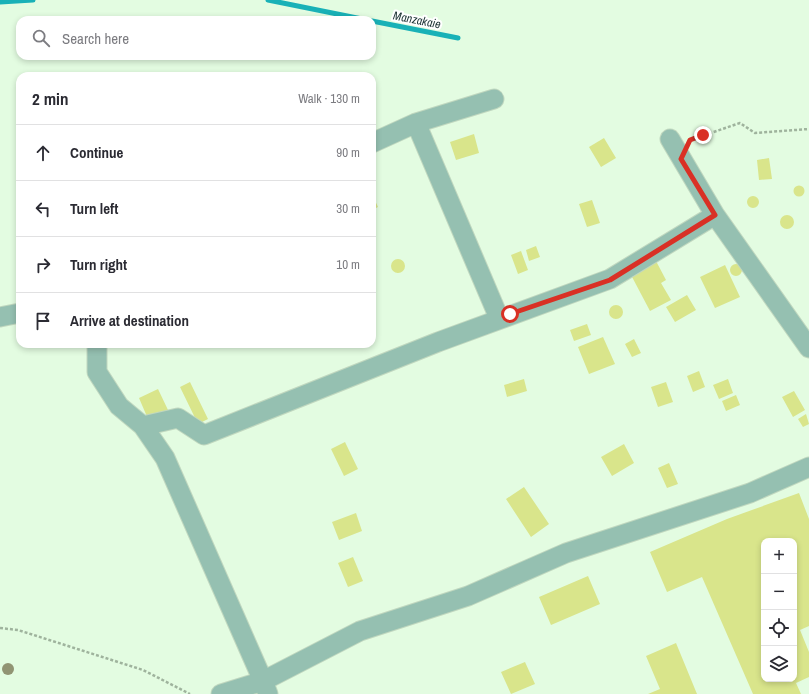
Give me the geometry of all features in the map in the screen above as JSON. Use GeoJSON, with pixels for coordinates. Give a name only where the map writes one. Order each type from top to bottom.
{"type":"FeatureCollection","features":[{"type":"Feature","properties":{"kind":"street"},"geometry":{"type":"LineString","coordinates":[[376,141],[416,123],[494,99]]}},
{"type":"Feature","properties":{"kind":"street"},"geometry":{"type":"LineString","coordinates":[[416,123],[499,318]]}},
{"type":"Feature","properties":{"kind":"street"},"geometry":{"type":"LineString","coordinates":[[670,139],[715,215],[809,348]]}},
{"type":"Feature","properties":{"kind":"street"},"geometry":{"type":"LineString","coordinates":[[143,426],[178,418],[204,435],[499,318],[610,280],[715,215]]}},
{"type":"Feature","properties":{"kind":"street"},"geometry":{"type":"LineString","coordinates":[[0,317],[16,315]]}},
{"type":"Feature","properties":{"kind":"street"},"geometry":{"type":"LineString","coordinates":[[97,348],[97,372],[119,406],[143,426],[165,458],[265,687]]}},
{"type":"Feature","properties":{"kind":"street"},"geometry":{"type":"LineString","coordinates":[[222,694],[265,687],[360,631],[468,596],[566,553],[750,493],[809,467]]}},
{"type":"Feature","properties":{"kind":"path"},"geometry":{"type":"LineString","coordinates":[[681,159],[690,140],[740,123],[756,133],[809,129]]}},
{"type":"Feature","properties":{"kind":"path"},"geometry":{"type":"LineString","coordinates":[[0,628],[18,630],[142,670],[190,694]]}},
{"type":"Feature","properties":{"kind":"building"},"geometry":{"type":"Polygon","coordinates":[[[474,134],[479,153],[456,160],[450,142],[474,134]]]}},
{"type":"Feature","properties":{"kind":"building"},"geometry":{"type":"Polygon","coordinates":[[[604,138],[616,158],[601,167],[589,147],[604,138]]]}},
{"type":"Feature","properties":{"kind":"building"},"geometry":{"type":"Polygon","coordinates":[[[769,158],[772,179],[759,180],[757,160],[769,158]]]}},
{"type":"Feature","properties":{"kind":"building"},"geometry":{"type":"Polygon","coordinates":[[[799,185],[803,187],[805,191],[803,195],[799,197],[795,195],[793,191],[795,187],[799,185]]]}},
{"type":"Feature","properties":{"kind":"building"},"geometry":{"type":"Polygon","coordinates":[[[755,196],[758,197],[758,207],[751,208],[748,207],[747,200],[748,197],[755,196]]]}},
{"type":"Feature","properties":{"kind":"building"},"geometry":{"type":"Polygon","coordinates":[[[592,200],[600,223],[587,227],[579,204],[592,200]]]}},
{"type":"Feature","properties":{"kind":"building"},"geometry":{"type":"Polygon","coordinates":[[[787,215],[792,217],[794,222],[792,227],[787,229],[782,227],[780,222],[782,217],[787,215]]]}},
{"type":"Feature","properties":{"kind":"building"},"geometry":{"type":"Polygon","coordinates":[[[536,246],[540,257],[529,261],[526,250],[536,246]]]}},
{"type":"Feature","properties":{"kind":"building"},"geometry":{"type":"Polygon","coordinates":[[[521,251],[528,270],[518,274],[511,255],[521,251]]]}},
{"type":"Feature","properties":{"kind":"building"},"geometry":{"type":"Polygon","coordinates":[[[398,259],[403,261],[405,266],[403,271],[398,273],[393,271],[391,266],[393,261],[398,259]]]}},
{"type":"Feature","properties":{"kind":"building"},"geometry":{"type":"Polygon","coordinates":[[[656,261],[666,280],[661,283],[671,300],[650,311],[631,275],[656,261]]]}},
{"type":"Feature","properties":{"kind":"building"},"geometry":{"type":"Polygon","coordinates":[[[738,264],[741,265],[741,275],[734,276],[731,275],[730,268],[731,265],[738,264]]]}},
{"type":"Feature","properties":{"kind":"building"},"geometry":{"type":"Polygon","coordinates":[[[725,265],[740,297],[715,308],[700,277],[725,265]]]}},
{"type":"Feature","properties":{"kind":"building"},"geometry":{"type":"Polygon","coordinates":[[[687,295],[696,310],[675,322],[666,307],[687,295]]]}},
{"type":"Feature","properties":{"kind":"building"},"geometry":{"type":"Polygon","coordinates":[[[616,305],[621,307],[623,312],[621,317],[616,319],[611,317],[609,312],[611,307],[616,305]]]}},
{"type":"Feature","properties":{"kind":"building"},"geometry":{"type":"Polygon","coordinates":[[[587,324],[591,335],[574,341],[570,330],[587,324]]]}},
{"type":"Feature","properties":{"kind":"building"},"geometry":{"type":"Polygon","coordinates":[[[603,337],[615,364],[589,374],[578,347],[603,337]]]}},
{"type":"Feature","properties":{"kind":"building"},"geometry":{"type":"Polygon","coordinates":[[[634,339],[641,353],[632,357],[625,344],[634,339]]]}},
{"type":"Feature","properties":{"kind":"building"},"geometry":{"type":"Polygon","coordinates":[[[699,371],[705,387],[693,392],[687,376],[699,371]]]}},
{"type":"Feature","properties":{"kind":"building"},"geometry":{"type":"Polygon","coordinates":[[[524,379],[527,391],[507,397],[504,385],[524,379]]]}},
{"type":"Feature","properties":{"kind":"building"},"geometry":{"type":"Polygon","coordinates":[[[728,379],[733,393],[719,399],[713,385],[728,379]]]}},
{"type":"Feature","properties":{"kind":"building"},"geometry":{"type":"Polygon","coordinates":[[[190,382],[208,419],[198,424],[180,387],[190,382]]]}},
{"type":"Feature","properties":{"kind":"building"},"geometry":{"type":"Polygon","coordinates":[[[666,382],[673,402],[658,407],[651,387],[666,382]]]}},
{"type":"Feature","properties":{"kind":"building"},"geometry":{"type":"Polygon","coordinates":[[[158,389],[168,410],[148,419],[139,398],[158,389]]]}},
{"type":"Feature","properties":{"kind":"building"},"geometry":{"type":"Polygon","coordinates":[[[794,391],[805,410],[793,417],[782,397],[794,391]]]}},
{"type":"Feature","properties":{"kind":"building"},"geometry":{"type":"Polygon","coordinates":[[[736,395],[740,405],[726,411],[722,401],[736,395]]]}},
{"type":"Feature","properties":{"kind":"building"},"geometry":{"type":"Polygon","coordinates":[[[806,414],[809,424],[803,427],[798,419],[806,414]]]}},
{"type":"Feature","properties":{"kind":"building"},"geometry":{"type":"Polygon","coordinates":[[[345,442],[358,469],[344,476],[331,449],[345,442]]]}},
{"type":"Feature","properties":{"kind":"building"},"geometry":{"type":"Polygon","coordinates":[[[624,444],[634,463],[612,476],[601,457],[624,444]]]}},
{"type":"Feature","properties":{"kind":"building"},"geometry":{"type":"Polygon","coordinates":[[[669,463],[678,484],[667,488],[658,468],[669,463]]]}},
{"type":"Feature","properties":{"kind":"building"},"geometry":{"type":"Polygon","coordinates":[[[524,487],[549,524],[531,537],[506,499],[524,487]]]}},
{"type":"Feature","properties":{"kind":"building"},"geometry":{"type":"Polygon","coordinates":[[[799,493],[809,519],[809,626],[800,630],[809,652],[809,677],[796,683],[801,694],[753,694],[702,577],[667,592],[650,552],[727,519],[799,493]]]}},
{"type":"Feature","properties":{"kind":"building"},"geometry":{"type":"Polygon","coordinates":[[[356,513],[362,531],[339,540],[332,522],[356,513]]]}},
{"type":"Feature","properties":{"kind":"building"},"geometry":{"type":"Polygon","coordinates":[[[353,557],[363,581],[348,587],[338,563],[353,557]]]}},
{"type":"Feature","properties":{"kind":"building"},"geometry":{"type":"Polygon","coordinates":[[[588,576],[600,604],[551,625],[539,597],[588,576]]]}},
{"type":"Feature","properties":{"kind":"building"},"geometry":{"type":"Polygon","coordinates":[[[676,643],[697,694],[648,694],[660,689],[646,656],[676,643]]]}},
{"type":"Feature","properties":{"kind":"building"},"geometry":{"type":"Polygon","coordinates":[[[525,662],[535,684],[511,694],[501,672],[525,662]]]}},
{"type":"Feature","properties":{"kind":"waterway","name":"Manzakaie"},"geometry":{"type":"LineString","coordinates":[[0,2],[33,0]]}},
{"type":"Feature","properties":{"kind":"waterway","name":"Manzakaie"},"geometry":{"type":"LineString","coordinates":[[268,0],[347,16]]}},
{"type":"Feature","properties":{"kind":"waterway","name":"Manzakaie"},"geometry":{"type":"LineString","coordinates":[[376,22],[458,38]]}},
{"type":"Feature","properties":{"kind":"route"},"geometry":{"type":"LineString","coordinates":[[510,314],[610,280],[715,215],[681,159],[690,140],[703,135]]}}]}
